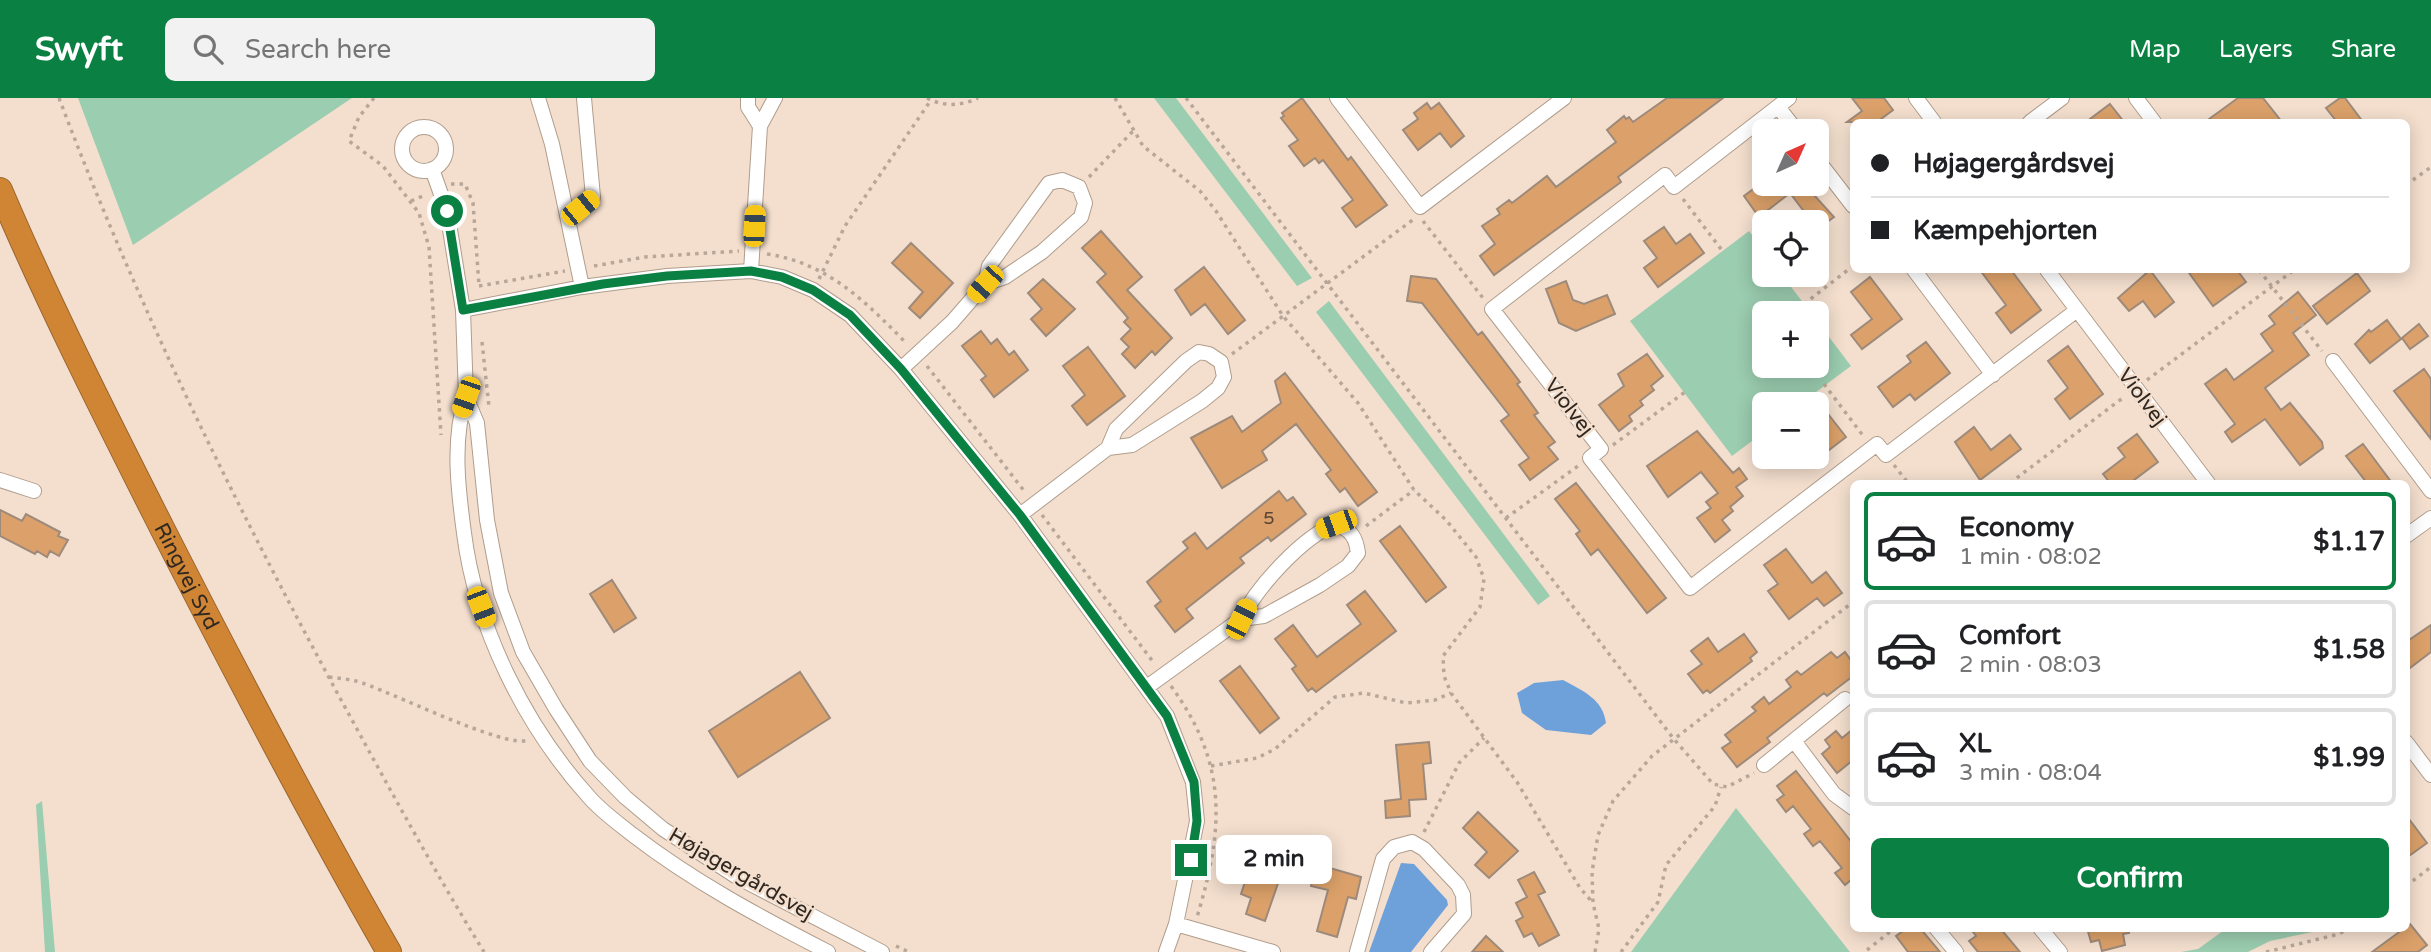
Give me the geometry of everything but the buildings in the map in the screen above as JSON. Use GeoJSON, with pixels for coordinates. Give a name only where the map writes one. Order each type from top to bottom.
{"type":"FeatureCollection","features":[{"type":"Feature","properties":{"kind":"highway","name":"Ringvej Syd"},"geometry":{"type":"LineString","coordinates":[[0,190],[117,439],[224,650],[327,844],[389,952]]}},
{"type":"Feature","properties":{"kind":"street"},"geometry":{"type":"LineString","coordinates":[[538,98],[582,287]]}},
{"type":"Feature","properties":{"kind":"street"},"geometry":{"type":"LineString","coordinates":[[568,218],[593,197],[584,98]]}},
{"type":"Feature","properties":{"kind":"street"},"geometry":{"type":"LineString","coordinates":[[748,98],[748,107],[760,126]]}},
{"type":"Feature","properties":{"kind":"street"},"geometry":{"type":"LineString","coordinates":[[751,271],[760,126],[775,98]]}},
{"type":"Feature","properties":{"kind":"street"},"geometry":{"type":"LineString","coordinates":[[1337,98],[1420,207],[1562,98]]}},
{"type":"Feature","properties":{"kind":"street"},"geometry":{"type":"LineString","coordinates":[[1916,98],[1932,119]]}},
{"type":"Feature","properties":{"kind":"street"},"geometry":{"type":"LineString","coordinates":[[2034,119],[2062,98]]}},
{"type":"Feature","properties":{"kind":"street"},"geometry":{"type":"LineString","coordinates":[[2136,98],[2152,119]]}},
{"type":"Feature","properties":{"kind":"street"},"geometry":{"type":"LineString","coordinates":[[1492,309],[1665,175],[1674,187],[1783,102],[1791,119]]}},
{"type":"Feature","properties":{"kind":"street","name":"Højagergårdsvej"},"geometry":{"type":"LineString","coordinates":[[432,169],[447,211],[463,310],[466,397],[458,421],[460,503],[468,560],[499,655],[553,749],[589,797],[649,848],[705,886],[828,952]]}},
{"type":"Feature","properties":{"kind":"street"},"geometry":{"type":"LineString","coordinates":[[1829,175],[1850,202]]}},
{"type":"Feature","properties":{"kind":"street"},"geometry":{"type":"LineString","coordinates":[[901,369],[952,322],[985,284],[989,266],[1049,183],[1062,180],[1079,187],[1085,202],[1081,217],[1042,252],[1005,277],[985,284]]}},
{"type":"Feature","properties":{"kind":"street"},"geometry":{"type":"LineString","coordinates":[[463,310],[582,287],[667,276],[751,271],[782,277],[813,290],[850,315],[901,369],[1020,515],[1147,687],[1179,741],[1194,782],[1195,839],[1176,924],[1166,952]]}},
{"type":"Feature","properties":{"kind":"street"},"geometry":{"type":"LineString","coordinates":[[1916,273],[1993,375]]}},
{"type":"Feature","properties":{"kind":"street","name":"Violvej"},"geometry":{"type":"LineString","coordinates":[[2049,273],[2206,480]]}},
{"type":"Feature","properties":{"kind":"street","name":"Violvej"},"geometry":{"type":"LineString","coordinates":[[1492,309],[1690,588],[1872,447]]}},
{"type":"Feature","properties":{"kind":"street"},"geometry":{"type":"LineString","coordinates":[[1872,447],[1877,444],[1886,455],[2077,310]]}},
{"type":"Feature","properties":{"kind":"street"},"geometry":{"type":"LineString","coordinates":[[1020,515],[1108,448],[1132,444],[1202,401],[1218,388],[1224,377],[1221,362],[1209,354],[1199,352],[1186,361],[1116,429],[1108,448]]}},
{"type":"Feature","properties":{"kind":"street"},"geometry":{"type":"LineString","coordinates":[[2333,362],[2431,491]]}},
{"type":"Feature","properties":{"kind":"street","name":"Højagergårdsvej"},"geometry":{"type":"LineString","coordinates":[[466,397],[477,423],[486,520],[501,593],[523,652],[590,761],[625,797],[663,829],[737,877],[885,947]]}},
{"type":"Feature","properties":{"kind":"street"},"geometry":{"type":"LineString","coordinates":[[0,480],[34,491]]}},
{"type":"Feature","properties":{"kind":"street"},"geometry":{"type":"LineString","coordinates":[[2410,533],[2431,517]]}},
{"type":"Feature","properties":{"kind":"street"},"geometry":{"type":"LineString","coordinates":[[1147,687],[1241,619],[1252,597],[1319,530],[1336,524],[1348,529],[1358,553],[1348,566],[1264,616],[1241,619]]}},
{"type":"Feature","properties":{"kind":"street"},"geometry":{"type":"LineString","coordinates":[[1764,765],[1845,699]]}},
{"type":"Feature","properties":{"kind":"street"},"geometry":{"type":"LineString","coordinates":[[1794,741],[1834,794],[1850,806]]}},
{"type":"Feature","properties":{"kind":"street"},"geometry":{"type":"LineString","coordinates":[[2410,747],[2431,775]]}},
{"type":"Feature","properties":{"kind":"street"},"geometry":{"type":"LineString","coordinates":[[1357,952],[1383,859],[1394,847],[1412,842],[1424,849],[1463,894],[1464,915],[1431,952]]}},
{"type":"Feature","properties":{"kind":"street"},"geometry":{"type":"LineString","coordinates":[[1176,924],[1273,952]]}},
{"type":"Feature","properties":{"kind":"street"},"geometry":{"type":"LineString","coordinates":[[1939,932],[1956,952]]}},
{"type":"Feature","properties":{"kind":"street"},"geometry":{"type":"LineString","coordinates":[[2043,932],[2060,952]]}},
{"type":"Feature","properties":{"kind":"path"},"geometry":{"type":"LineString","coordinates":[[59,98],[90,182],[173,371],[329,677],[443,885],[484,952]]}},
{"type":"Feature","properties":{"kind":"path"},"geometry":{"type":"LineString","coordinates":[[813,290],[845,226],[929,99],[952,105],[978,98]]}},
{"type":"Feature","properties":{"kind":"path"},"geometry":{"type":"LineString","coordinates":[[1115,98],[1143,146],[1200,191],[1283,316],[1358,403],[1414,490],[1446,520],[1476,557],[1484,579],[1480,607],[1443,656],[1444,676],[1451,693],[1517,782],[1580,888],[1592,903]]}},
{"type":"Feature","properties":{"kind":"path"},"geometry":{"type":"LineString","coordinates":[[1186,98],[1673,738],[1713,784],[1721,787],[1739,783]]}},
{"type":"Feature","properties":{"kind":"path"},"geometry":{"type":"LineString","coordinates":[[1079,187],[1134,130]]}},
{"type":"Feature","properties":{"kind":"path"},"geometry":{"type":"LineString","coordinates":[[2410,182],[2431,166]]}},
{"type":"Feature","properties":{"kind":"path"},"geometry":{"type":"LineString","coordinates":[[411,201],[457,181],[466,184],[473,203],[480,307]]}},
{"type":"Feature","properties":{"kind":"path"},"geometry":{"type":"LineString","coordinates":[[1674,187],[1724,253]]}},
{"type":"Feature","properties":{"kind":"path"},"geometry":{"type":"LineString","coordinates":[[1221,362],[1419,216],[1492,309]]}},
{"type":"Feature","properties":{"kind":"path"},"geometry":{"type":"LineString","coordinates":[[479,286],[657,256],[718,250],[752,251],[787,257],[822,271],[844,284],[875,311],[917,354],[1034,504],[1163,676],[1197,727],[1211,766],[1218,821],[1212,867],[1193,929]]}},
{"type":"Feature","properties":{"kind":"path"},"geometry":{"type":"LineString","coordinates":[[1807,301],[1850,268]]}},
{"type":"Feature","properties":{"kind":"path"},"geometry":{"type":"LineString","coordinates":[[2261,273],[2317,346],[2333,362]]}},
{"type":"Feature","properties":{"kind":"path"},"geometry":{"type":"LineString","coordinates":[[2014,480],[2290,273]]}},
{"type":"Feature","properties":{"kind":"path"},"geometry":{"type":"LineString","coordinates":[[481,339],[490,420]]}},
{"type":"Feature","properties":{"kind":"path"},"geometry":{"type":"LineString","coordinates":[[1824,384],[1872,447]]}},
{"type":"Feature","properties":{"kind":"path"},"geometry":{"type":"LineString","coordinates":[[1506,518],[1595,454],[1618,444],[1685,392]]}},
{"type":"Feature","properties":{"kind":"path"},"geometry":{"type":"LineString","coordinates":[[1886,455],[1906,480]]}},
{"type":"Feature","properties":{"kind":"path"},"geometry":{"type":"LineString","coordinates":[[1353,536],[1414,490]]}},
{"type":"Feature","properties":{"kind":"path"},"geometry":{"type":"LineString","coordinates":[[1595,952],[1599,929],[1592,903],[1592,872],[1598,835],[1613,801],[1634,772],[1673,738],[1850,604]]}},
{"type":"Feature","properties":{"kind":"path"},"geometry":{"type":"LineString","coordinates":[[329,677],[356,681],[496,735],[524,742],[531,738]]}},
{"type":"Feature","properties":{"kind":"path"},"geometry":{"type":"LineString","coordinates":[[1211,766],[1257,758],[1275,749],[1335,697],[1364,693],[1406,703],[1435,700],[1451,693]]}},
{"type":"Feature","properties":{"kind":"path"},"geometry":{"type":"LineString","coordinates":[[1418,845],[1459,763],[1484,738]]}},
{"type":"Feature","properties":{"kind":"path"},"geometry":{"type":"LineString","coordinates":[[1621,952],[1658,902],[1666,865],[1715,806],[1721,787]]}},
{"type":"Feature","properties":{"kind":"path"},"geometry":{"type":"LineString","coordinates":[[2410,883],[2431,867]]}},
{"type":"Feature","properties":{"kind":"path"},"geometry":{"type":"LineString","coordinates":[[1867,950],[1890,932]]}},
{"type":"Feature","properties":{"kind":"path"},"geometry":{"type":"LineString","coordinates":[[2266,952],[2342,932]]}},
{"type":"Feature","properties":{"kind":"path"},"geometry":{"type":"LineString","coordinates":[[885,947],[909,952]]}},
{"type":"Feature","properties":{"kind":"green space"},"geometry":{"type":"Polygon","coordinates":[[[78,98],[352,98],[133,245],[78,98]]]}},
{"type":"Feature","properties":{"kind":"green space"},"geometry":{"type":"Polygon","coordinates":[[[1154,98],[1176,98],[1312,278],[1297,286],[1154,98]]]}},
{"type":"Feature","properties":{"kind":"green space"},"geometry":{"type":"Polygon","coordinates":[[[1749,231],[1752,235],[1752,287],[1791,287],[1802,301],[1752,301],[1752,378],[1829,378],[1829,337],[1851,366],[1816,392],[1752,392],[1752,441],[1732,456],[1630,321],[1749,231]]]}},
{"type":"Feature","properties":{"kind":"green space"},"geometry":{"type":"Polygon","coordinates":[[[1329,301],[1550,596],[1538,605],[1316,312],[1329,301]]]}},
{"type":"Feature","properties":{"kind":"green space"},"geometry":{"type":"Polygon","coordinates":[[[42,801],[55,952],[45,952],[36,805],[42,801]]]}},
{"type":"Feature","properties":{"kind":"green space"},"geometry":{"type":"Polygon","coordinates":[[[1736,808],[1850,952],[1631,952],[1736,808]]]}},
{"type":"Feature","properties":{"kind":"green space"},"geometry":{"type":"Polygon","coordinates":[[[2221,932],[2312,932],[2270,941],[2248,952],[2181,952],[2198,949],[2221,932]]]}},
{"type":"Feature","properties":{"kind":"water"},"geometry":{"type":"Polygon","coordinates":[[[1563,680],[1591,697],[1601,708],[1606,723],[1591,735],[1546,730],[1522,713],[1517,693],[1534,683],[1563,680]]]}},
{"type":"Feature","properties":{"kind":"water"},"geometry":{"type":"Polygon","coordinates":[[[1401,863],[1414,864],[1447,900],[1448,905],[1411,952],[1369,952],[1401,863]]]}},
{"type":"Feature","properties":{"kind":"route"},"geometry":{"type":"LineString","coordinates":[[447,211],[463,310],[603,284],[667,276],[751,271],[782,277],[813,290],[850,315],[930,403],[1020,515],[1167,716],[1194,782],[1197,821],[1191,860]]}}]}
